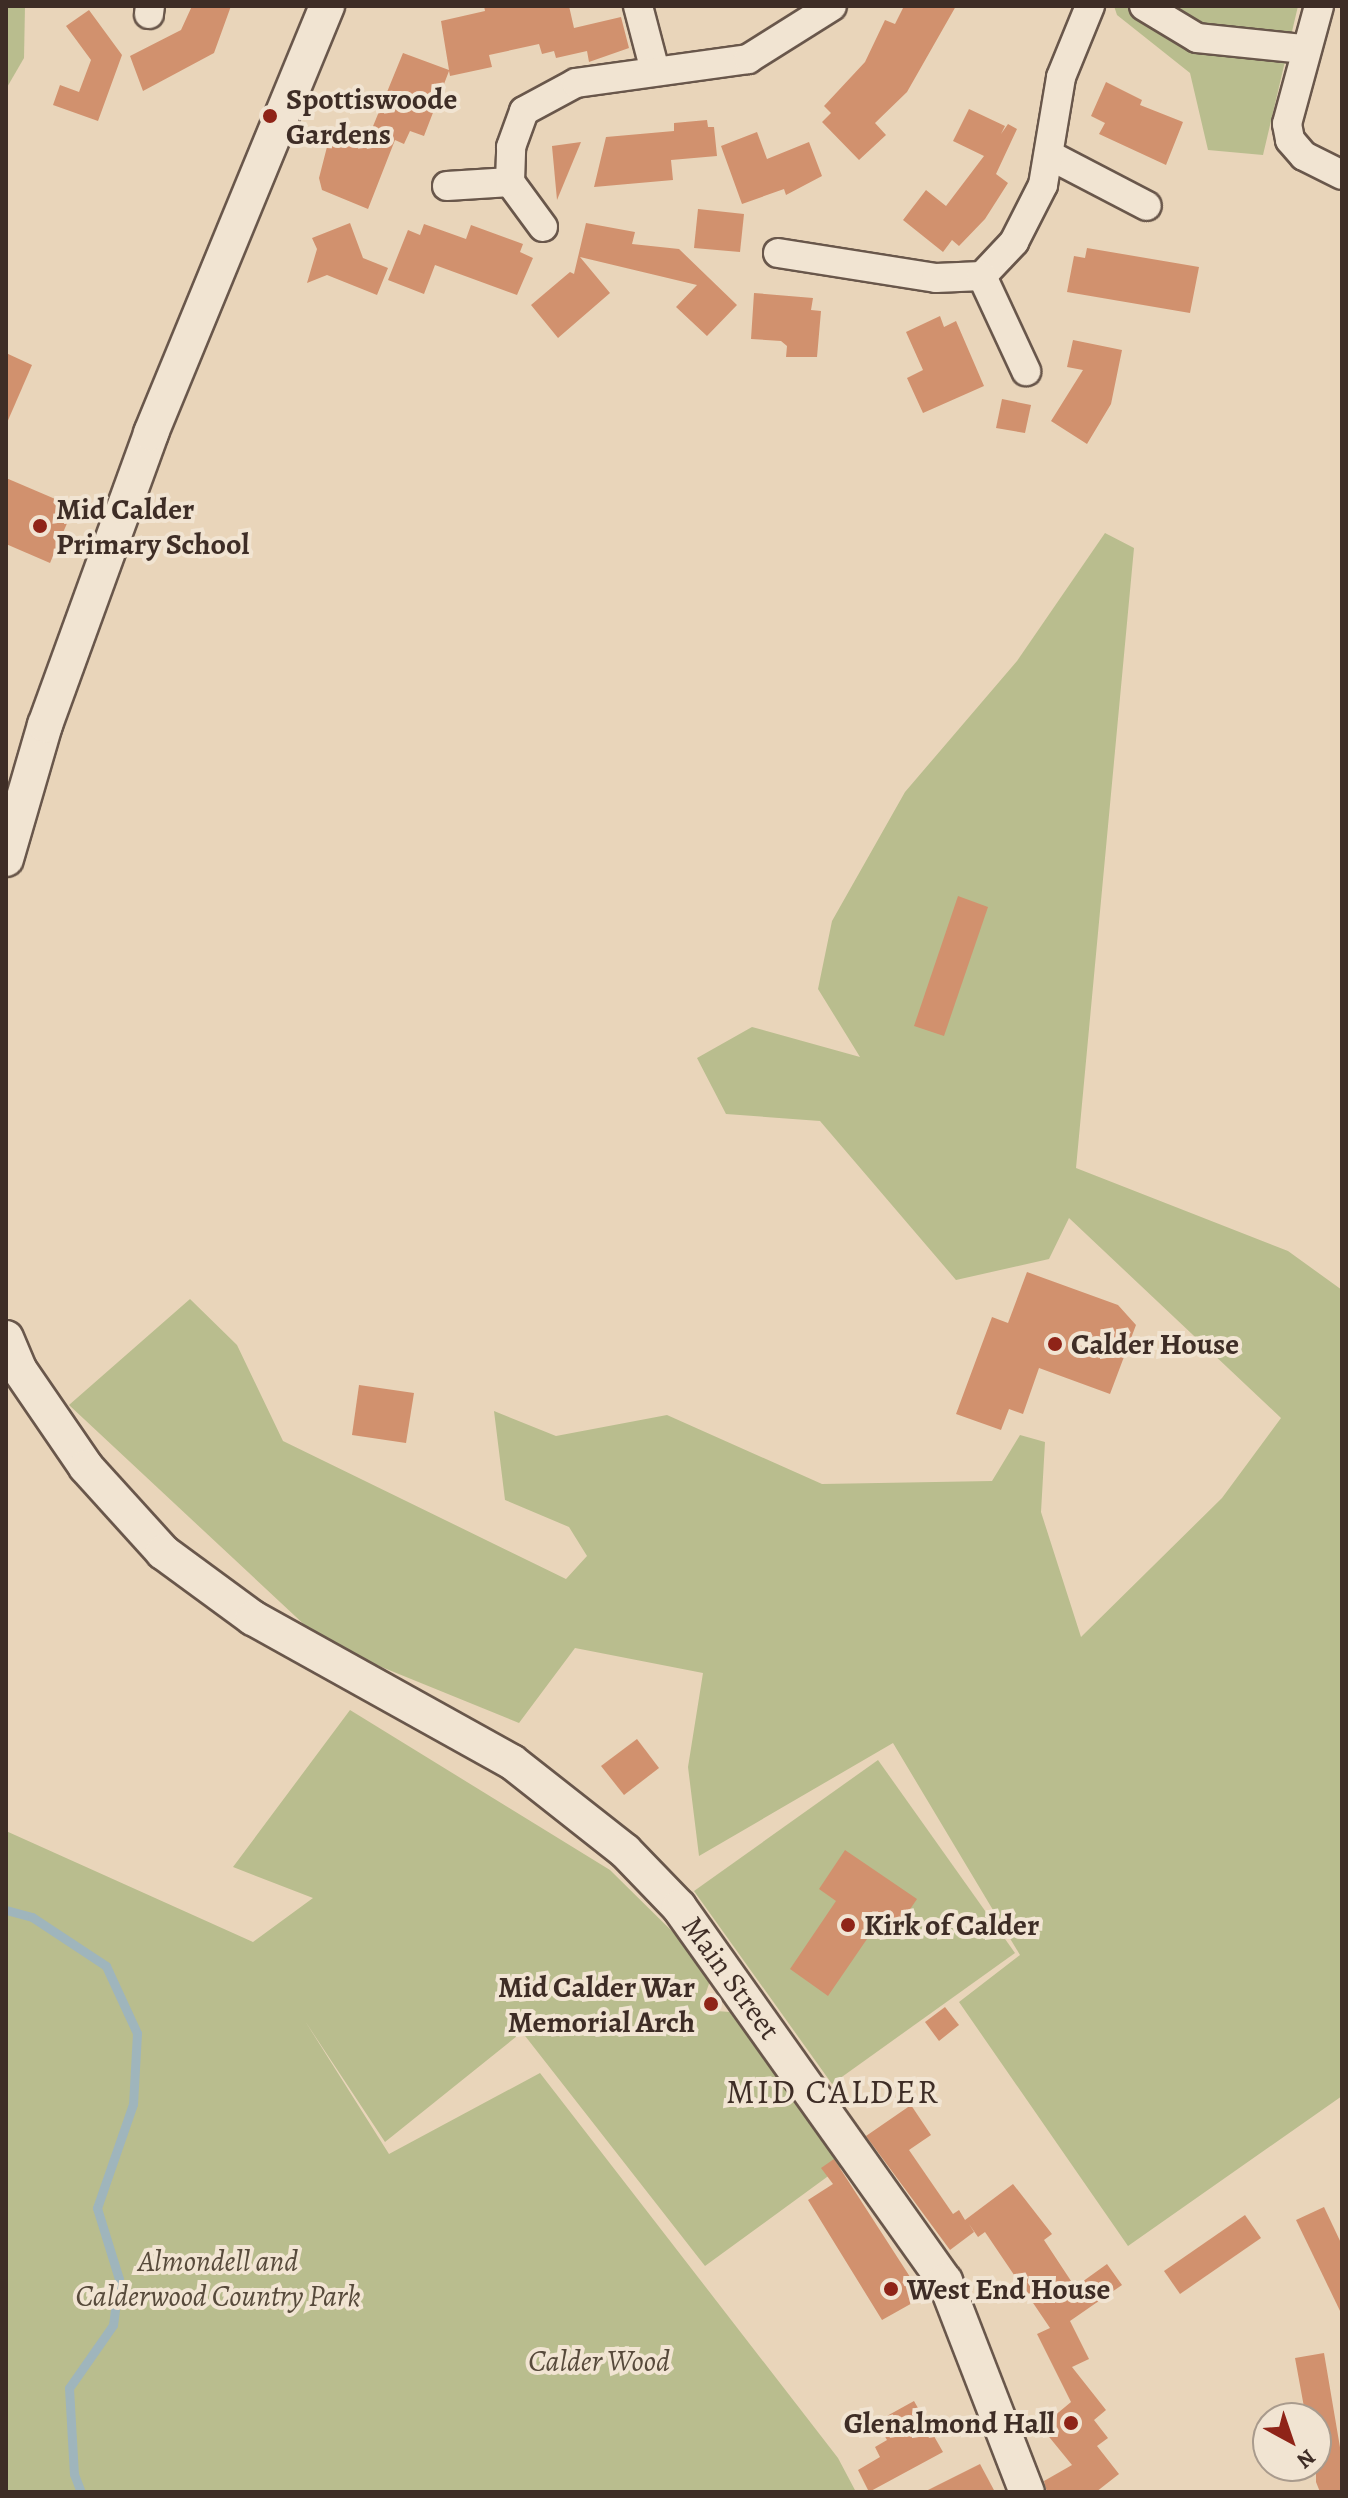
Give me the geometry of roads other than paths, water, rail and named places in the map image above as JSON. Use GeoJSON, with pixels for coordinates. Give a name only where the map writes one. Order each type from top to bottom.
{"type":"FeatureCollection","features":[{"type":"Feature","properties":{"kind":"street"},"geometry":{"type":"LineString","coordinates":[[6,859],[45,725],[151,433],[327,6]]}},
{"type":"Feature","properties":{"kind":"street"},"geometry":{"type":"LineString","coordinates":[[638,6],[655,71]]}},
{"type":"Feature","properties":{"kind":"street"},"geometry":{"type":"LineString","coordinates":[[543,227],[510,182],[511,147],[524,111],[576,83],[748,59],[832,6]]}},
{"type":"Feature","properties":{"kind":"street"},"geometry":{"type":"LineString","coordinates":[[778,253],[828,248],[936,278],[982,276],[1014,242],[1043,185],[1061,77],[1090,6]]}},
{"type":"Feature","properties":{"kind":"street"},"geometry":{"type":"LineString","coordinates":[[1144,6],[1197,38],[1304,49]]}},
{"type":"Feature","properties":{"kind":"street"},"geometry":{"type":"LineString","coordinates":[[1319,6],[1304,49],[1287,124],[1290,140],[1304,156],[1342,175]]}},
{"type":"Feature","properties":{"kind":"street"},"geometry":{"type":"LineString","coordinates":[[1049,155],[1147,206]]}},
{"type":"Feature","properties":{"kind":"street"},"geometry":{"type":"LineString","coordinates":[[447,186],[510,182]]}},
{"type":"Feature","properties":{"kind":"street"},"geometry":{"type":"LineString","coordinates":[[982,276],[1026,371]]}},
{"type":"Feature","properties":{"kind":"street","name":"Main Street"},"geometry":{"type":"LineString","coordinates":[[6,1338],[19,1369],[86,1467],[163,1552],[253,1618],[512,1762],[625,1851],[679,1907],[945,2281],[1027,2492]]}},
{"type":"Feature","properties":{"kind":"waterway"},"geometry":{"type":"LineString","coordinates":[[6,1910],[32,1917],[106,1966],[137,2033],[133,2104],[97,2208],[119,2279],[113,2325],[69,2388],[74,2474],[81,2492]]}},
{"type":"Feature","properties":{"kind":"place","name":"Spottiswoode Gardens"},"geometry":{"type":"Point","coordinates":[270,116]}},
{"type":"Feature","properties":{"kind":"place","name":"Mid Calder Primary School"},"geometry":{"type":"Point","coordinates":[40,526]}},
{"type":"Feature","properties":{"kind":"place","name":"Calder House"},"geometry":{"type":"Point","coordinates":[1055,1344]}},
{"type":"Feature","properties":{"kind":"place","name":"Kirk of Calder"},"geometry":{"type":"Point","coordinates":[848,1925]}},
{"type":"Feature","properties":{"kind":"place","name":"Mid Calder War Memorial Arch"},"geometry":{"type":"Point","coordinates":[711,2004]}},
{"type":"Feature","properties":{"kind":"place","name":"West End House"},"geometry":{"type":"Point","coordinates":[891,2289]}},
{"type":"Feature","properties":{"kind":"place","name":"Glenalmond Hall"},"geometry":{"type":"Point","coordinates":[1071,2423]}},
{"type":"Feature","properties":{"kind":"district","name":"MID CALDER"},"geometry":{"type":"Point","coordinates":[833,2092]}},
{"type":"Feature","properties":{"kind":"park label","name":"Almondell and Calderwood Country Park"},"geometry":{"type":"Point","coordinates":[218,2278]}},
{"type":"Feature","properties":{"kind":"park label","name":"Calder Wood"},"geometry":{"type":"Point","coordinates":[599,2361]}}]}
